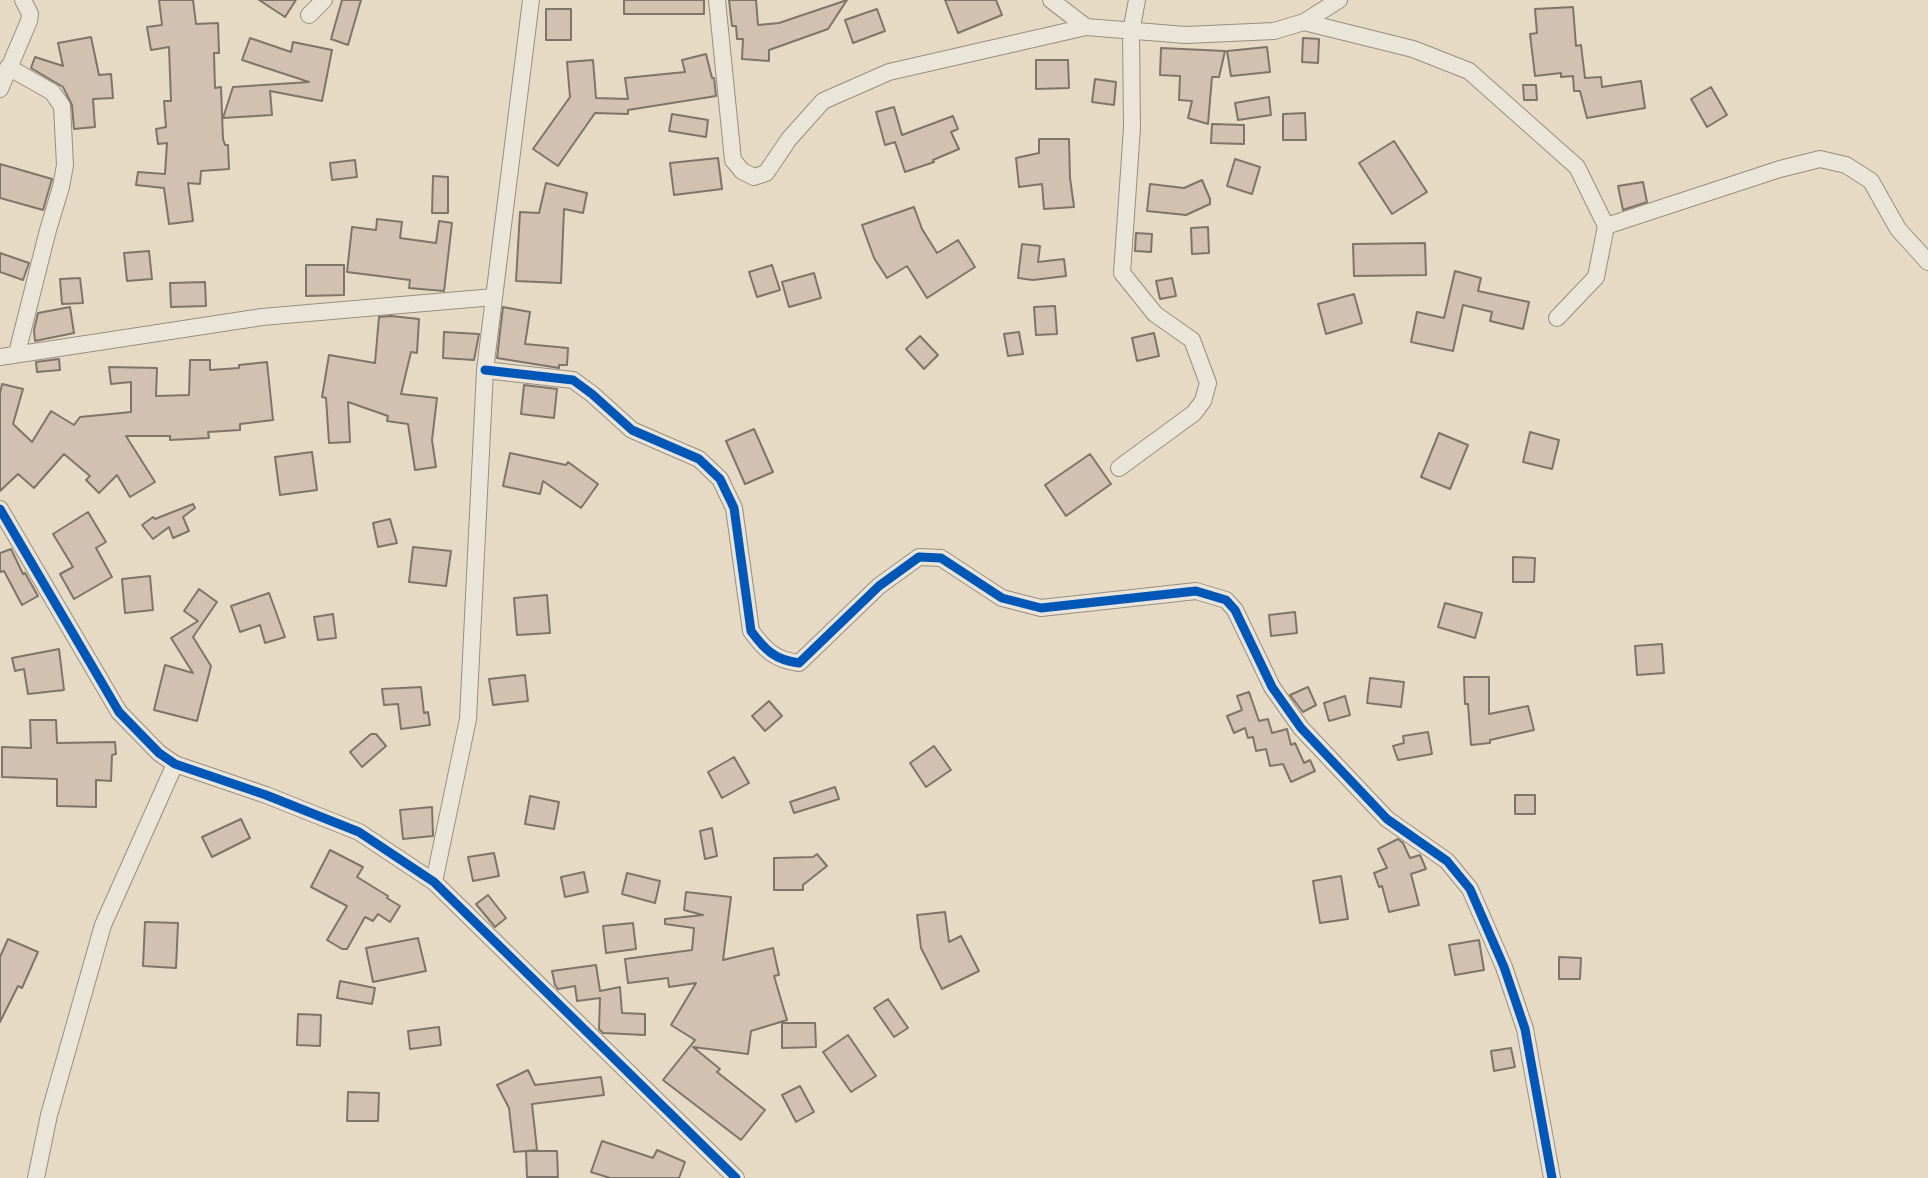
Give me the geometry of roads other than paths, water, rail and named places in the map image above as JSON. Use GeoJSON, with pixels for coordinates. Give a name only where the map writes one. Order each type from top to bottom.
{"type":"FeatureCollection","features":[{"type":"Feature","properties":{"kind":"street"},"geometry":{"type":"LineString","coordinates":[[0,89],[29,21],[30,14],[23,0]]}},
{"type":"Feature","properties":{"kind":"street"},"geometry":{"type":"LineString","coordinates":[[309,15],[324,0]]}},
{"type":"Feature","properties":{"kind":"street"},"geometry":{"type":"LineString","coordinates":[[434,882],[468,719],[485,370],[531,0]]}},
{"type":"Feature","properties":{"kind":"street"},"geometry":{"type":"LineString","coordinates":[[717,0],[733,160],[742,171],[754,177],[766,173],[789,139],[823,101],[889,72],[1086,27],[1186,35],[1274,31],[1304,22],[1339,0]]}},
{"type":"Feature","properties":{"kind":"street"},"geometry":{"type":"LineString","coordinates":[[1051,0],[1086,27]]}},
{"type":"Feature","properties":{"kind":"street"},"geometry":{"type":"LineString","coordinates":[[1119,468],[1194,412],[1203,401],[1208,383],[1192,340],[1155,314],[1122,273],[1132,128],[1131,32],[1137,0]]}},
{"type":"Feature","properties":{"kind":"street"},"geometry":{"type":"LineString","coordinates":[[1304,22],[1413,49],[1469,71],[1577,167],[1606,226],[1596,277],[1557,318]]}},
{"type":"Feature","properties":{"kind":"street"},"geometry":{"type":"LineString","coordinates":[[8,67],[52,92],[62,106],[65,165],[17,353]]}},
{"type":"Feature","properties":{"kind":"street"},"geometry":{"type":"LineString","coordinates":[[1606,226],[1780,169],[1820,159],[1846,165],[1871,181],[1899,229],[1928,262]]}},
{"type":"Feature","properties":{"kind":"street"},"geometry":{"type":"LineString","coordinates":[[0,357],[262,317],[494,297]]}},
{"type":"Feature","properties":{"kind":"street"},"geometry":{"type":"LineString","coordinates":[[485,370],[573,380],[632,430],[699,459],[720,479],[734,508],[751,631],[763,647],[783,660],[799,663],[880,586],[919,557],[941,558],[1002,598],[1041,608],[1195,591],[1226,600],[1235,610],[1272,687],[1301,728],[1387,819],[1447,861],[1470,889],[1504,967],[1525,1028],[1552,1178]]}},
{"type":"Feature","properties":{"kind":"street"},"geometry":{"type":"LineString","coordinates":[[0,509],[119,712],[159,753],[175,764],[267,795],[359,832],[434,882],[736,1178]]}},
{"type":"Feature","properties":{"kind":"street"},"geometry":{"type":"LineString","coordinates":[[36,1178],[49,1115],[103,925],[175,764]]}}]}
